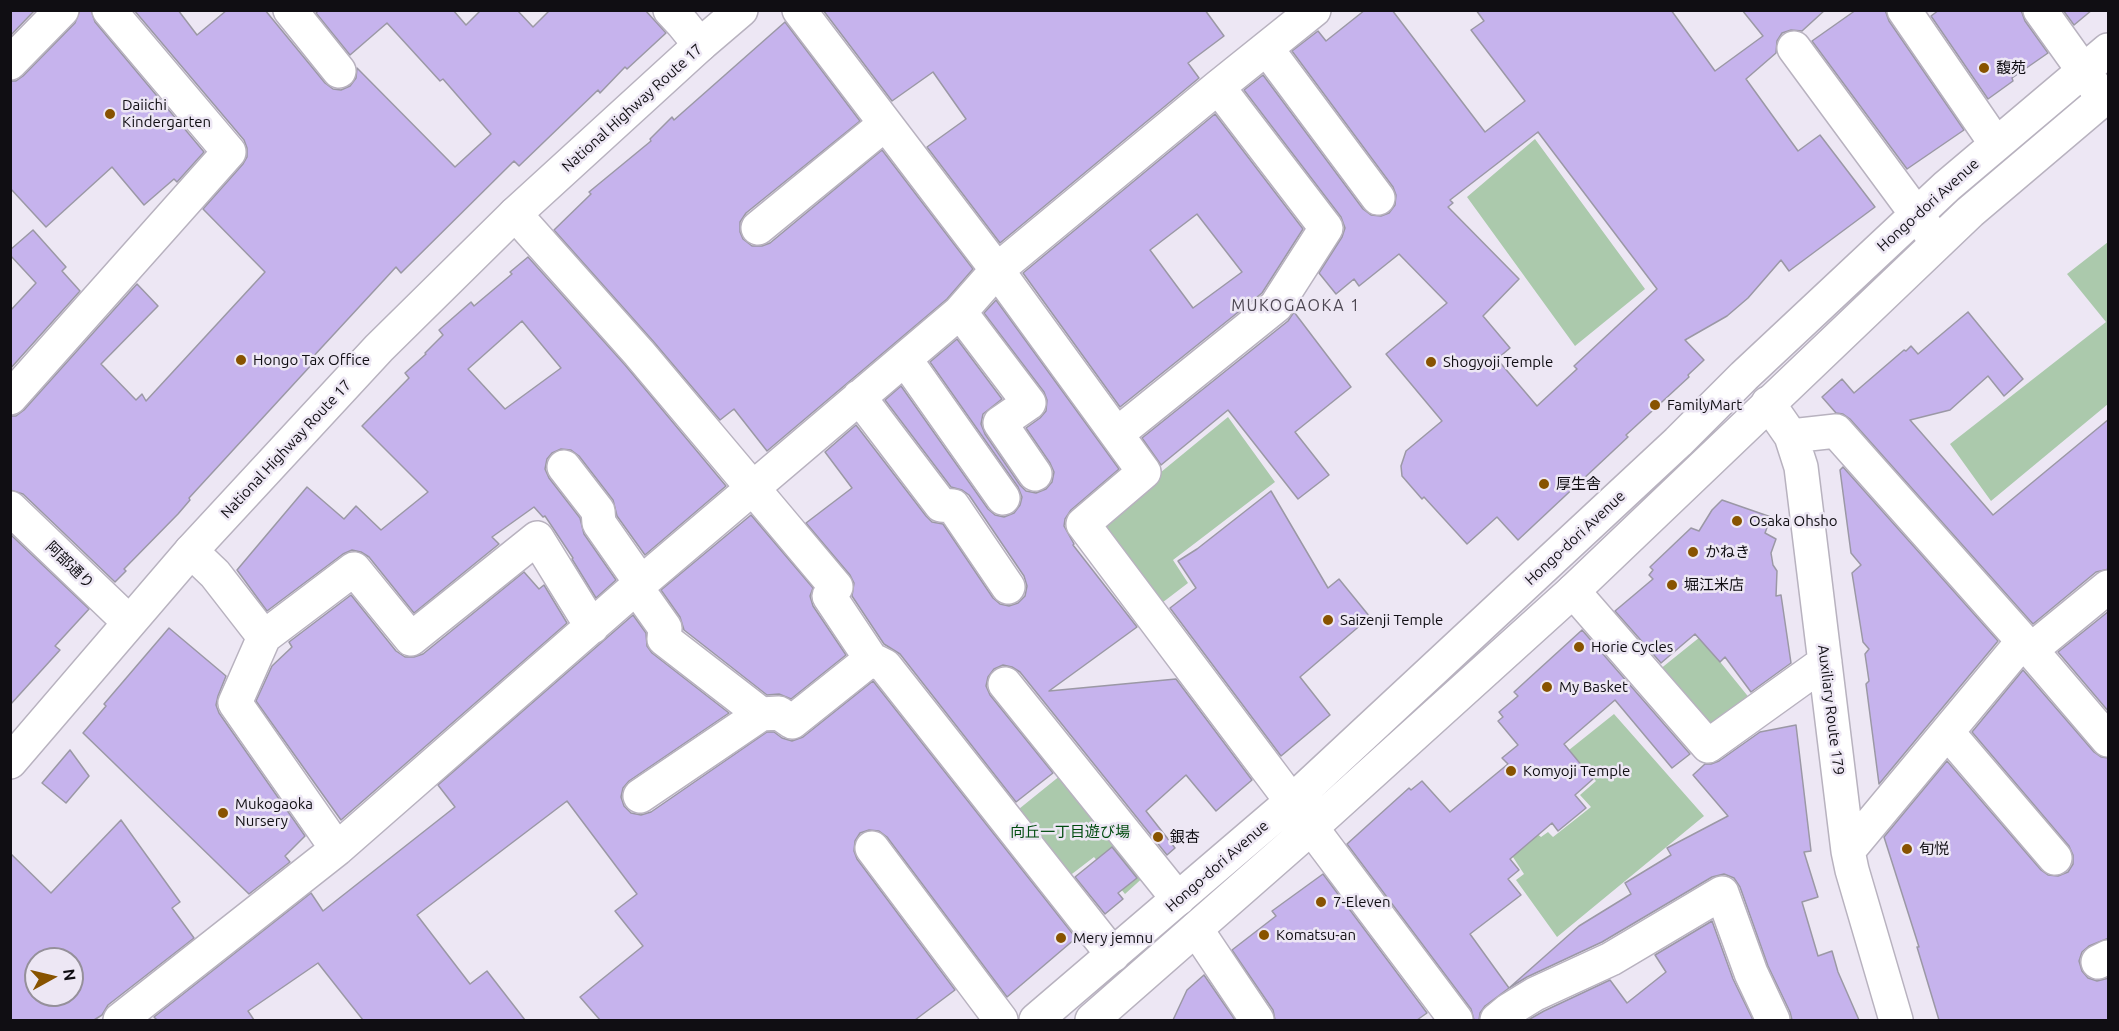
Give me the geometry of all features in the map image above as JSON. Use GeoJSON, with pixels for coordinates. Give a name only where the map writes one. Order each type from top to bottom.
{"type":"FeatureCollection","features":[{"type":"Feature","properties":{"kind":"main road"},"geometry":{"type":"LineString","coordinates":[[10,63],[62,10]]}},
{"type":"Feature","properties":{"kind":"main road"},"geometry":{"type":"LineString","coordinates":[[10,398],[229,152],[109,10]]}},
{"type":"Feature","properties":{"kind":"main road"},"geometry":{"type":"LineString","coordinates":[[290,10],[339,71]]}},
{"type":"Feature","properties":{"kind":"main road"},"geometry":{"type":"LineString","coordinates":[[670,10],[700,45]]}},
{"type":"Feature","properties":{"kind":"main road","name":"National Highway Route 17"},"geometry":{"type":"LineString","coordinates":[[10,762],[191,551],[379,348],[515,214],[741,10]]}},
{"type":"Feature","properties":{"kind":"main road"},"geometry":{"type":"LineString","coordinates":[[799,10],[997,270],[1144,472],[1083,525],[1456,1020]]}},
{"type":"Feature","properties":{"kind":"main road"},"geometry":{"type":"LineString","coordinates":[[1904,10],[1996,144]]}},
{"type":"Feature","properties":{"kind":"main road"},"geometry":{"type":"LineString","coordinates":[[1096,1019],[1573,591],[1970,212],[2106,97],[2083,71],[2040,10]]}},
{"type":"Feature","properties":{"kind":"main road"},"geometry":{"type":"LineString","coordinates":[[120,1020],[337,849],[639,585],[960,312],[997,270],[1267,49],[1296,16]]}},
{"type":"Feature","properties":{"kind":"main road"},"geometry":{"type":"LineString","coordinates":[[1794,48],[1937,243]]}},
{"type":"Feature","properties":{"kind":"main road"},"geometry":{"type":"LineString","coordinates":[[1267,49],[1378,198]]}},
{"type":"Feature","properties":{"kind":"main road","name":"Hongo-dori Avenue"},"geometry":{"type":"LineString","coordinates":[[1036,1020],[1292,801],[1678,442],[1744,376],[1916,214],[2109,50]]}},
{"type":"Feature","properties":{"kind":"main road"},"geometry":{"type":"LineString","coordinates":[[1117,434],[1276,306],[1326,228],[1218,87]]}},
{"type":"Feature","properties":{"kind":"main road"},"geometry":{"type":"LineString","coordinates":[[758,228],[885,124]]}},
{"type":"Feature","properties":{"kind":"main road"},"geometry":{"type":"LineString","coordinates":[[515,214],[639,353],[836,587],[829,596],[871,659],[885,666],[1113,955]]}},
{"type":"Feature","properties":{"kind":"main road"},"geometry":{"type":"LineString","coordinates":[[960,312],[1029,403],[1000,423],[1035,474]]}},
{"type":"Feature","properties":{"kind":"main road"},"geometry":{"type":"LineString","coordinates":[[905,359],[1003,498]]}},
{"type":"Feature","properties":{"kind":"main road","name":"Auxiliary Route 179"},"geometry":{"type":"LineString","coordinates":[[1744,376],[1768,403],[1791,436],[1801,466],[1848,851],[1896,1020]]}},
{"type":"Feature","properties":{"kind":"main road"},"geometry":{"type":"LineString","coordinates":[[860,397],[941,505],[953,506],[1008,587]]}},
{"type":"Feature","properties":{"kind":"main road"},"geometry":{"type":"LineString","coordinates":[[1791,436],[1836,431],[2109,740]]}},
{"type":"Feature","properties":{"kind":"main road"},"geometry":{"type":"LineString","coordinates":[[564,467],[598,511],[599,523],[665,628],[664,639],[761,714]]}},
{"type":"Feature","properties":{"kind":"main road","name":"阿部通り"},"geometry":{"type":"LineString","coordinates":[[10,508],[129,622]]}},
{"type":"Feature","properties":{"kind":"main road"},"geometry":{"type":"LineString","coordinates":[[337,849],[235,703],[264,637],[354,569],[411,639],[537,538],[592,627]]}},
{"type":"Feature","properties":{"kind":"main road"},"geometry":{"type":"LineString","coordinates":[[191,551],[215,574],[264,637]]}},
{"type":"Feature","properties":{"kind":"main road"},"geometry":{"type":"LineString","coordinates":[[1848,851],[1948,733],[2027,645],[2109,587]]}},
{"type":"Feature","properties":{"kind":"main road"},"geometry":{"type":"LineString","coordinates":[[1573,591],[1708,746],[1825,662]]}},
{"type":"Feature","properties":{"kind":"main road"},"geometry":{"type":"LineString","coordinates":[[640,796],[761,714],[779,713],[792,722],[871,659]]}},
{"type":"Feature","properties":{"kind":"main road"},"geometry":{"type":"LineString","coordinates":[[1005,684],[1178,899]]}},
{"type":"Feature","properties":{"kind":"main road"},"geometry":{"type":"LineString","coordinates":[[1948,733],[2055,858]]}},
{"type":"Feature","properties":{"kind":"main road"},"geometry":{"type":"LineString","coordinates":[[872,848],[1001,1020]]}},
{"type":"Feature","properties":{"kind":"main road"},"geometry":{"type":"LineString","coordinates":[[1497,1020],[1535,994],[1611,959],[1722,893],[1751,972],[1773,1020]]}},
{"type":"Feature","properties":{"kind":"main road"},"geometry":{"type":"LineString","coordinates":[[1196,929],[1257,1020]]}},
{"type":"Feature","properties":{"kind":"green space"},"geometry":{"type":"Polygon","coordinates":[[[1535,139],[1645,289],[1575,346],[1467,197],[1535,139]]]}},
{"type":"Feature","properties":{"kind":"green space"},"geometry":{"type":"Polygon","coordinates":[[[2108,242],[2108,404],[1991,501],[1950,444],[2106,322],[2067,274],[2108,242]]]}},
{"type":"Feature","properties":{"kind":"green space"},"geometry":{"type":"Polygon","coordinates":[[[1228,417],[1275,482],[1173,560],[1188,583],[1154,609],[1093,528],[1228,417]]]}},
{"type":"Feature","properties":{"kind":"green space"},"geometry":{"type":"Polygon","coordinates":[[[1700,637],[1755,705],[1718,733],[1654,674],[1700,637]]]}},
{"type":"Feature","properties":{"kind":"green space"},"geometry":{"type":"Polygon","coordinates":[[[1614,714],[1704,816],[1557,937],[1516,880],[1524,874],[1511,854],[1536,833],[1541,837],[1548,832],[1553,837],[1591,807],[1580,795],[1596,781],[1569,750],[1614,714]]]}},
{"type":"Feature","properties":{"kind":"green space","name":"向丘一丁目遊び場"},"geometry":{"type":"Polygon","coordinates":[[[1061,775],[1147,874],[1125,894],[1094,857],[1068,877],[1014,813],[1061,775]]]}},
{"type":"Feature","properties":{"kind":"building"},"geometry":{"type":"Polygon","coordinates":[[[10,10],[35,10],[10,36],[10,10]]]}},
{"type":"Feature","properties":{"kind":"building"},"geometry":{"type":"Polygon","coordinates":[[[80,10],[91,10],[95,22],[204,152],[177,182],[174,179],[144,205],[112,167],[46,227],[10,188],[10,81],[16,81],[23,76],[75,23],[80,10]]]}},
{"type":"Feature","properties":{"kind":"building"},"geometry":{"type":"Polygon","coordinates":[[[134,10],[178,10],[197,35],[227,10],[265,10],[325,83],[333,89],[341,90],[350,86],[356,78],[357,68],[455,167],[491,134],[443,79],[440,81],[387,23],[350,55],[316,13],[319,10],[453,10],[466,25],[481,10],[517,10],[533,27],[550,10],[645,10],[666,33],[627,69],[625,67],[600,93],[598,90],[519,166],[514,161],[401,273],[396,267],[311,359],[314,362],[189,498],[190,500],[178,514],[124,569],[126,571],[115,582],[23,494],[10,490],[10,416],[16,416],[24,410],[137,284],[158,306],[101,364],[136,400],[142,394],[146,401],[265,272],[203,209],[243,164],[247,157],[244,140],[134,10]]]}},
{"type":"Feature","properties":{"kind":"building"},"geometry":{"type":"Polygon","coordinates":[[[823,10],[1205,10],[1224,36],[1188,63],[1199,78],[1000,243],[927,147],[966,119],[933,72],[892,101],[823,10]]]}},
{"type":"Feature","properties":{"kind":"building"},"geometry":{"type":"Polygon","coordinates":[[[1365,10],[1392,10],[1485,132],[1525,101],[1471,30],[1484,21],[1476,10],[1671,10],[1715,71],[1763,36],[1742,10],[1825,10],[1802,31],[1791,30],[1782,33],[1777,41],[1776,53],[1746,79],[1798,151],[1820,135],[1875,207],[1789,271],[1781,260],[1748,298],[1727,316],[1685,340],[1704,360],[1688,375],[1689,377],[1626,435],[1628,437],[1518,540],[1497,517],[1467,544],[1402,476],[1401,466],[1406,451],[1442,421],[1386,354],[1447,303],[1399,254],[1359,286],[1354,279],[1336,294],[1319,273],[1342,237],[1345,228],[1341,217],[1244,90],[1263,75],[1363,209],[1371,215],[1381,216],[1389,213],[1395,205],[1396,195],[1393,187],[1292,51],[1318,31],[1326,41],[1365,10]],[[1538,132],[1450,200],[1453,203],[1448,207],[1519,279],[1483,316],[1510,348],[1497,359],[1537,406],[1577,369],[1574,366],[1657,289],[1538,132]]]}},
{"type":"Feature","properties":{"kind":"building"},"geometry":{"type":"Polygon","coordinates":[[[1856,10],[1885,10],[1889,21],[1964,130],[1907,169],[1812,41],[1856,10]]]}},
{"type":"Feature","properties":{"kind":"building"},"geometry":{"type":"Polygon","coordinates":[[[1939,10],[2021,10],[2025,21],[2048,53],[2012,78],[2013,81],[1988,99],[1931,16],[1939,10]]]}},
{"type":"Feature","properties":{"kind":"building"},"geometry":{"type":"Polygon","coordinates":[[[2063,10],[2092,10],[2074,25],[2063,10]]]}},
{"type":"Feature","properties":{"kind":"building"},"geometry":{"type":"Polygon","coordinates":[[[785,22],[860,121],[746,213],[740,222],[743,239],[752,246],[770,243],[882,150],[973,269],[947,299],[767,451],[734,409],[720,420],[554,230],[591,194],[589,192],[651,141],[650,139],[672,117],[674,120],[785,22]]]}},
{"type":"Feature","properties":{"kind":"building"},"geometry":{"type":"Polygon","coordinates":[[[1215,114],[1303,229],[1262,293],[1120,407],[1023,273],[1215,114]],[[1197,214],[1150,250],[1193,308],[1242,272],[1197,214]]]}},
{"type":"Feature","properties":{"kind":"building"},"geometry":{"type":"Polygon","coordinates":[[[33,230],[66,267],[62,271],[80,291],[10,369],[10,311],[36,283],[10,255],[10,250],[33,230]]]}},
{"type":"Feature","properties":{"kind":"building"},"geometry":{"type":"Polygon","coordinates":[[[528,257],[625,365],[726,486],[645,555],[617,516],[613,500],[579,456],[571,450],[561,449],[552,453],[547,459],[545,469],[549,478],[580,518],[584,534],[616,580],[596,598],[545,516],[543,517],[534,507],[492,537],[499,544],[414,613],[369,557],[352,550],[343,554],[267,611],[237,570],[307,487],[344,519],[356,506],[381,530],[428,492],[362,426],[409,378],[405,373],[443,335],[439,330],[471,302],[474,306],[512,274],[510,272],[528,257]],[[522,321],[468,369],[505,409],[561,368],[522,321]]]}},
{"type":"Feature","properties":{"kind":"building"},"geometry":{"type":"Polygon","coordinates":[[[996,300],[1119,469],[1071,510],[1065,519],[1064,526],[1073,545],[1137,627],[1049,691],[1176,679],[1252,780],[1216,811],[1186,775],[1146,811],[1175,848],[1167,855],[1020,672],[1003,665],[994,669],[988,677],[986,686],[990,695],[1053,773],[1016,802],[900,654],[884,644],[852,596],[854,583],[850,575],[806,523],[852,488],[825,452],[856,425],[926,516],[932,522],[943,524],[993,598],[1000,604],[1009,606],[1018,603],[1025,596],[1027,586],[1024,576],[969,495],[951,487],[885,400],[901,386],[988,509],[995,515],[1004,517],[1014,513],[1022,497],[1018,487],[930,362],[957,339],[1002,399],[983,414],[981,424],[985,434],[1026,491],[1036,493],[1046,489],[1052,482],[1054,472],[1026,428],[1046,411],[1047,400],[1044,392],[984,313],[996,300]]]}},
{"type":"Feature","properties":{"kind":"building"},"geometry":{"type":"Polygon","coordinates":[[[1294,312],[1351,387],[1295,432],[1329,475],[1298,499],[1228,410],[1161,465],[1142,438],[1288,321],[1294,312]]]}},
{"type":"Feature","properties":{"kind":"building"},"geometry":{"type":"Polygon","coordinates":[[[1968,312],[2023,379],[2004,396],[1988,376],[1950,410],[1910,420],[1993,515],[2109,419],[2109,569],[2096,572],[2033,624],[1850,419],[1843,414],[1836,413],[1822,397],[1842,379],[1854,393],[1904,350],[1906,351],[1911,346],[1918,354],[1968,312]]]}},
{"type":"Feature","properties":{"kind":"building"},"geometry":{"type":"Polygon","coordinates":[[[1843,467],[1998,641],[1879,784],[1866,684],[1869,681],[1865,654],[1869,649],[1863,642],[1852,573],[1861,565],[1851,553],[1840,470],[1843,467]]]}},
{"type":"Feature","properties":{"kind":"building"},"geometry":{"type":"Polygon","coordinates":[[[1271,491],[1328,588],[1339,579],[1370,617],[1300,677],[1330,715],[1281,756],[1170,608],[1196,588],[1178,561],[1197,549],[1271,491]]]}},
{"type":"Feature","properties":{"kind":"building"},"geometry":{"type":"Polygon","coordinates":[[[1722,500],[1771,517],[1765,533],[1776,539],[1771,553],[1773,565],[1777,571],[1776,596],[1781,595],[1791,663],[1751,692],[1725,657],[1720,662],[1695,634],[1661,663],[1615,611],[1653,579],[1649,575],[1653,570],[1650,567],[1691,528],[1699,531],[1712,510],[1722,500]]]}},
{"type":"Feature","properties":{"kind":"building"},"geometry":{"type":"Polygon","coordinates":[[[751,515],[813,588],[810,596],[813,606],[846,655],[791,699],[779,694],[767,695],[684,630],[680,617],[661,590],[751,515]]]}},
{"type":"Feature","properties":{"kind":"building"},"geometry":{"type":"Polygon","coordinates":[[[10,534],[89,609],[55,646],[60,650],[10,705],[10,534]]]}},
{"type":"Feature","properties":{"kind":"building"},"geometry":{"type":"Polygon","coordinates":[[[524,572],[539,589],[544,585],[567,623],[341,820],[256,701],[272,666],[292,647],[289,642],[351,595],[396,651],[405,657],[414,657],[423,654],[524,572]]]}},
{"type":"Feature","properties":{"kind":"building"},"geometry":{"type":"Polygon","coordinates":[[[2109,611],[2109,712],[2058,652],[2109,611]]]}},
{"type":"Feature","properties":{"kind":"building"},"geometry":{"type":"Polygon","coordinates":[[[633,615],[646,633],[647,646],[652,653],[729,713],[629,781],[623,788],[621,797],[624,806],[631,813],[641,815],[651,812],[767,732],[774,732],[792,741],[803,737],[873,681],[1076,938],[1007,997],[887,837],[879,831],[869,830],[860,833],[855,841],[854,851],[857,859],[955,990],[915,1020],[600,1020],[580,997],[643,946],[615,911],[637,894],[567,801],[417,915],[470,984],[487,971],[525,1020],[363,1020],[318,963],[248,1011],[254,1020],[157,1020],[154,1017],[311,893],[323,911],[455,807],[438,785],[633,615]]]}},
{"type":"Feature","properties":{"kind":"building"},"geometry":{"type":"Polygon","coordinates":[[[169,628],[226,676],[216,705],[219,713],[305,836],[285,856],[290,862],[249,894],[83,733],[106,706],[104,704],[169,628]]]}},
{"type":"Feature","properties":{"kind":"building"},"geometry":{"type":"Polygon","coordinates":[[[1582,630],[1690,754],[1672,768],[1615,700],[1564,744],[1593,779],[1575,795],[1586,808],[1558,831],[1552,823],[1510,859],[1519,870],[1508,879],[1521,895],[1470,934],[1509,988],[1485,1006],[1480,1013],[1479,1020],[1474,1020],[1471,1009],[1347,844],[1409,788],[1411,790],[1422,781],[1450,812],[1508,764],[1502,758],[1518,745],[1498,721],[1503,717],[1499,712],[1518,696],[1514,692],[1582,630]]]}},
{"type":"Feature","properties":{"kind":"building"},"geometry":{"type":"Polygon","coordinates":[[[2023,670],[2094,752],[2101,757],[2109,758],[2109,938],[2089,946],[2082,952],[2079,961],[2082,971],[2088,978],[2097,981],[2109,978],[2109,1020],[1939,1020],[1917,947],[1919,947],[1884,837],[1947,761],[2041,870],[2048,875],[2058,876],[2068,872],[2073,864],[2073,855],[2069,846],[1972,732],[2023,670]]]}},
{"type":"Feature","properties":{"kind":"building"},"geometry":{"type":"Polygon","coordinates":[[[1796,725],[1811,851],[1804,852],[1818,897],[1802,902],[1818,956],[1832,951],[1838,972],[1859,1020],[1792,1020],[1768,966],[1740,887],[1734,878],[1724,874],[1712,877],[1602,942],[1527,977],[1509,988],[1579,926],[1631,894],[1625,883],[1671,855],[1667,848],[1728,816],[1693,775],[1705,764],[1719,761],[1760,732],[1796,725]]]}},
{"type":"Feature","properties":{"kind":"building"},"geometry":{"type":"Polygon","coordinates":[[[70,750],[89,776],[66,803],[42,783],[70,750]]]}},
{"type":"Feature","properties":{"kind":"building"},"geometry":{"type":"Polygon","coordinates":[[[121,820],[180,902],[172,908],[194,938],[108,1005],[102,1015],[94,1020],[10,1020],[10,853],[51,893],[121,820]]]}},
{"type":"Feature","properties":{"kind":"building"},"geometry":{"type":"Polygon","coordinates":[[[1112,847],[1137,878],[1118,893],[1123,899],[1105,914],[1075,877],[1112,847]]]}},
{"type":"Feature","properties":{"kind":"building"},"geometry":{"type":"Polygon","coordinates":[[[1323,874],[1427,1013],[1417,1020],[1275,1020],[1273,1010],[1232,950],[1276,916],[1272,911],[1323,874]]]}},
{"type":"Feature","properties":{"kind":"building"},"geometry":{"type":"Polygon","coordinates":[[[1712,921],[1733,979],[1753,1020],[1528,1020],[1610,980],[1627,1003],[1666,972],[1655,955],[1712,921]]]}},
{"type":"Feature","properties":{"kind":"building"},"geometry":{"type":"Polygon","coordinates":[[[1204,975],[1235,1020],[1173,1020],[1187,990],[1204,975]]]}},
{"type":"Feature","properties":{"kind":"place","name":"馥苑"},"geometry":{"type":"Point","coordinates":[1984,68]}},
{"type":"Feature","properties":{"kind":"place","name":"Daiichi Kindergarten"},"geometry":{"type":"Point","coordinates":[110,114]}},
{"type":"Feature","properties":{"kind":"place","name":"Hongo Tax Office"},"geometry":{"type":"Point","coordinates":[241,360]}},
{"type":"Feature","properties":{"kind":"place","name":"Shogyoji Temple"},"geometry":{"type":"Point","coordinates":[1431,362]}},
{"type":"Feature","properties":{"kind":"place","name":"FamilyMart"},"geometry":{"type":"Point","coordinates":[1655,405]}},
{"type":"Feature","properties":{"kind":"place","name":"厚生舎"},"geometry":{"type":"Point","coordinates":[1544,484]}},
{"type":"Feature","properties":{"kind":"place","name":"Osaka Ohsho"},"geometry":{"type":"Point","coordinates":[1737,521]}},
{"type":"Feature","properties":{"kind":"place","name":"かねき"},"geometry":{"type":"Point","coordinates":[1693,552]}},
{"type":"Feature","properties":{"kind":"place","name":"堀江米店"},"geometry":{"type":"Point","coordinates":[1672,585]}},
{"type":"Feature","properties":{"kind":"place","name":"Saizenji Temple"},"geometry":{"type":"Point","coordinates":[1328,620]}},
{"type":"Feature","properties":{"kind":"place","name":"Horie Cycles"},"geometry":{"type":"Point","coordinates":[1579,647]}},
{"type":"Feature","properties":{"kind":"place","name":"My Basket"},"geometry":{"type":"Point","coordinates":[1547,687]}},
{"type":"Feature","properties":{"kind":"place","name":"Komyoji Temple"},"geometry":{"type":"Point","coordinates":[1511,771]}},
{"type":"Feature","properties":{"kind":"place","name":"Mukogaoka Nursery"},"geometry":{"type":"Point","coordinates":[223,813]}},
{"type":"Feature","properties":{"kind":"place","name":"銀杏"},"geometry":{"type":"Point","coordinates":[1158,837]}},
{"type":"Feature","properties":{"kind":"place","name":"旬悦"},"geometry":{"type":"Point","coordinates":[1907,849]}},
{"type":"Feature","properties":{"kind":"place","name":"7-Eleven"},"geometry":{"type":"Point","coordinates":[1321,902]}},
{"type":"Feature","properties":{"kind":"place","name":"Komatsu-an"},"geometry":{"type":"Point","coordinates":[1264,935]}},
{"type":"Feature","properties":{"kind":"place","name":"Mery jemnu"},"geometry":{"type":"Point","coordinates":[1061,938]}},
{"type":"Feature","properties":{"kind":"district","name":"MUKOGAOKA 1"},"geometry":{"type":"Point","coordinates":[1296,306]}}]}
